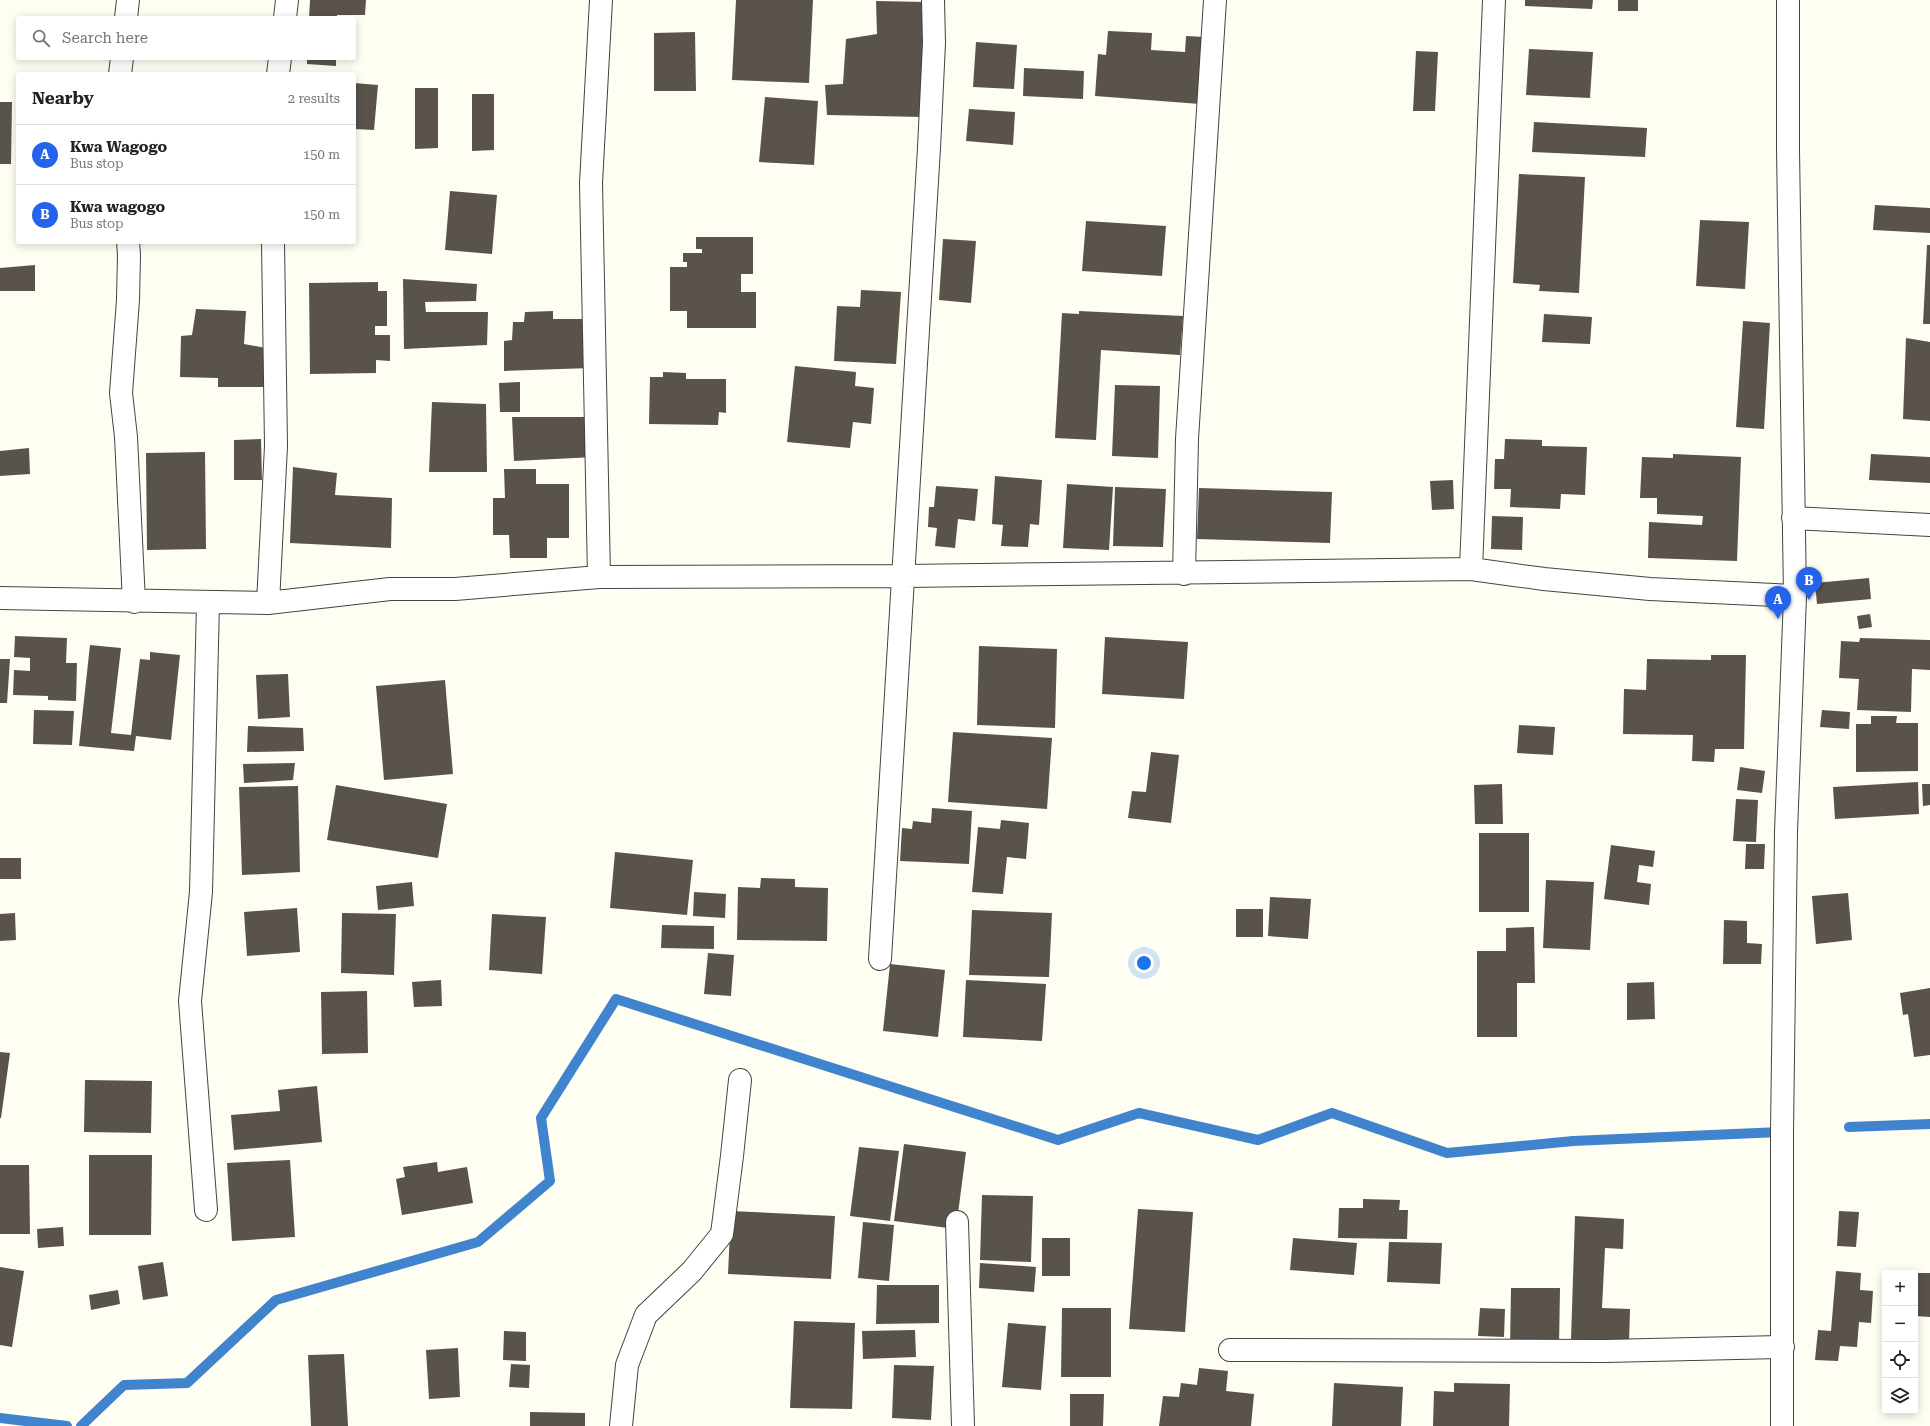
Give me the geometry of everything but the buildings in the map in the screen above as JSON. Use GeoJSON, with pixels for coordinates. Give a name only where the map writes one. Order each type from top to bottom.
{"type":"FeatureCollection","features":[{"type":"Feature","properties":{"kind":"street"},"geometry":{"type":"LineString","coordinates":[[126,16],[128,0]]}},
{"type":"Feature","properties":{"kind":"street"},"geometry":{"type":"LineString","coordinates":[[285,16],[287,0]]}},
{"type":"Feature","properties":{"kind":"street"},"geometry":{"type":"LineString","coordinates":[[599,577],[591,183],[601,0]]}},
{"type":"Feature","properties":{"kind":"street"},"geometry":{"type":"LineString","coordinates":[[880,959],[904,576],[934,44],[933,0]]}},
{"type":"Feature","properties":{"kind":"street"},"geometry":{"type":"LineString","coordinates":[[1184,574],[1187,440],[1215,0]]}},
{"type":"Feature","properties":{"kind":"street"},"geometry":{"type":"LineString","coordinates":[[1471,569],[1494,0]]}},
{"type":"Feature","properties":{"kind":"street"},"geometry":{"type":"LineString","coordinates":[[1782,1426],[1782,1132],[1786,832],[1795,596],[1788,150],[1788,0]]}},
{"type":"Feature","properties":{"kind":"street"},"geometry":{"type":"LineString","coordinates":[[120,72],[122,60]]}},
{"type":"Feature","properties":{"kind":"street"},"geometry":{"type":"LineString","coordinates":[[278,72],[280,60]]}},
{"type":"Feature","properties":{"kind":"street"},"geometry":{"type":"LineString","coordinates":[[128,244],[128,300],[121,393],[126,437],[134,602]]}},
{"type":"Feature","properties":{"kind":"street"},"geometry":{"type":"LineString","coordinates":[[268,603],[276,446],[272,244]]}},
{"type":"Feature","properties":{"kind":"street"},"geometry":{"type":"LineString","coordinates":[[1793,518],[1930,525]]}},
{"type":"Feature","properties":{"kind":"street"},"geometry":{"type":"LineString","coordinates":[[0,598],[134,602],[268,603],[390,589],[455,589],[599,577],[1184,574],[1471,569],[1544,579],[1650,589],[1795,596]]}},
{"type":"Feature","properties":{"kind":"street"},"geometry":{"type":"LineString","coordinates":[[206,1210],[190,1001],[201,892],[208,603]]}},
{"type":"Feature","properties":{"kind":"street"},"geometry":{"type":"LineString","coordinates":[[621,1426],[627,1365],[646,1315],[692,1272],[722,1234],[740,1080]]}},
{"type":"Feature","properties":{"kind":"street"},"geometry":{"type":"LineString","coordinates":[[957,1222],[963,1426]]}},
{"type":"Feature","properties":{"kind":"street"},"geometry":{"type":"LineString","coordinates":[[1230,1350],[1606,1351],[1782,1347]]}},
{"type":"Feature","properties":{"kind":"waterway"},"geometry":{"type":"LineString","coordinates":[[81,1426],[124,1385],[187,1383],[276,1300],[478,1242],[550,1181],[541,1118],[616,999],[1058,1140],[1139,1113],[1258,1140],[1332,1113],[1447,1153],[1573,1141],[1782,1132]]}},
{"type":"Feature","properties":{"kind":"waterway"},"geometry":{"type":"LineString","coordinates":[[1849,1127],[1930,1124]]}},
{"type":"Feature","properties":{"kind":"waterway"},"geometry":{"type":"LineString","coordinates":[[0,1418],[67,1426]]}},
{"type":"Feature","properties":{"kind":"place","name":"Kwa wagogo"},"geometry":{"type":"Point","coordinates":[1809,600]}},
{"type":"Feature","properties":{"kind":"place","name":"Kwa Wagogo"},"geometry":{"type":"Point","coordinates":[1778,619]}}]}
